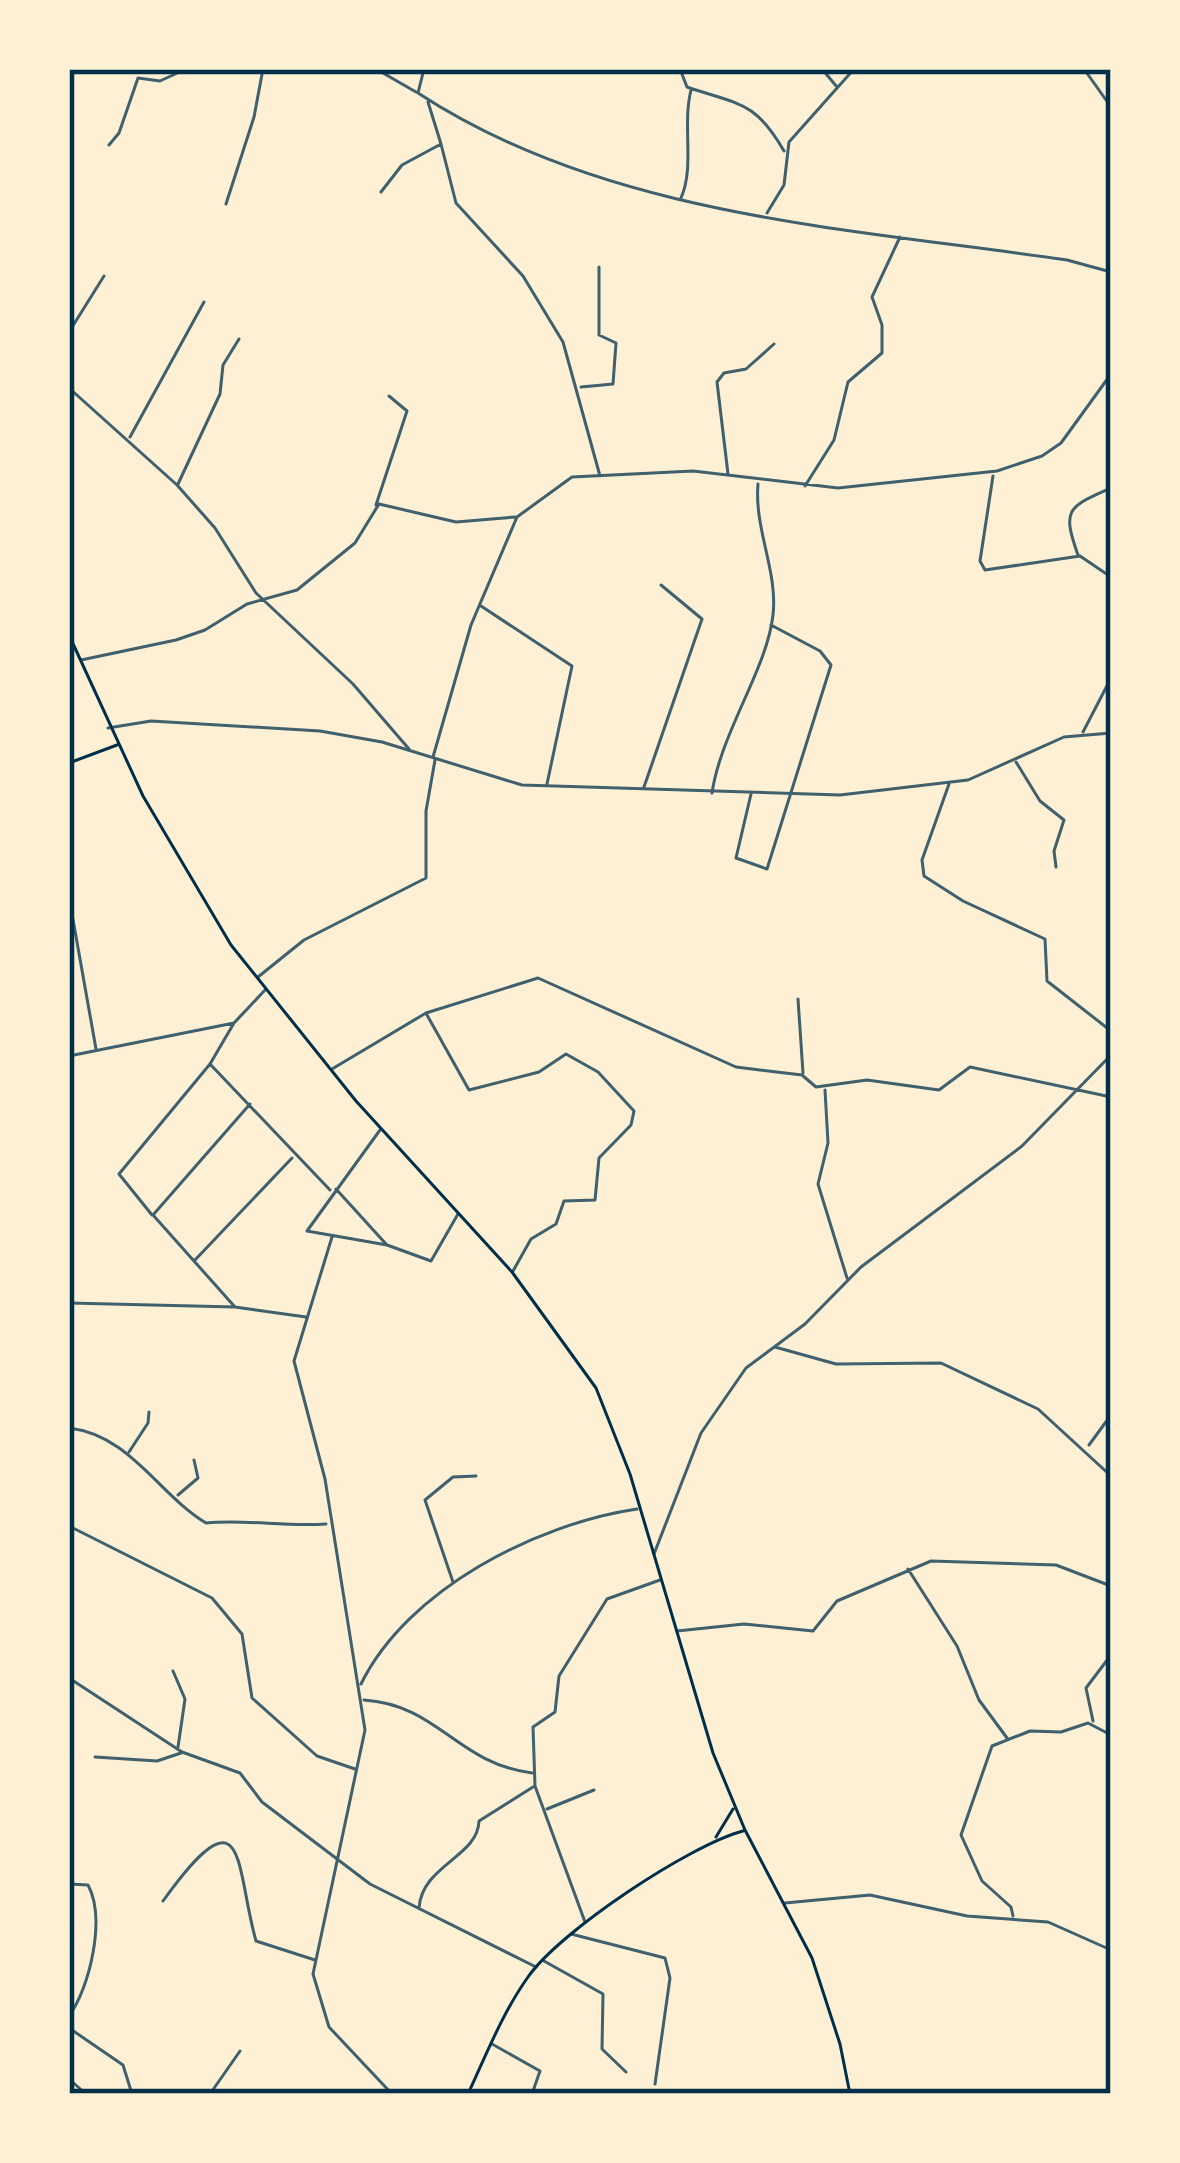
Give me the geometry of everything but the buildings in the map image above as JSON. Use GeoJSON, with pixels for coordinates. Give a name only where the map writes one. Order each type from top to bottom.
{"type":"FeatureCollection","features":[{"type":"Feature","properties":{"kind":"main road"},"geometry":{"type":"LineString","coordinates":[[69,635],[108,728],[231,945],[330,1070],[512,1272],[596,1388],[640,1508],[734,1808],[785,1903],[826,1996],[850,2094]]}},
{"type":"Feature","properties":{"kind":"main road"},"geometry":{"type":"LineString","coordinates":[[69,763],[117,745]]}},
{"type":"Feature","properties":{"kind":"main road"},"geometry":{"type":"LineString","coordinates":[[715,1838],[734,1808]]}},
{"type":"Feature","properties":{"kind":"main road"},"geometry":{"type":"LineString","coordinates":[[468,2094],[542,1960],[585,1924],[715,1838],[745,1830]]}},
{"type":"Feature","properties":{"kind":"street"},"geometry":{"type":"LineString","coordinates":[[109,145],[119,133],[140,76],[160,81],[186,69]]}},
{"type":"Feature","properties":{"kind":"street"},"geometry":{"type":"LineString","coordinates":[[226,205],[254,117],[262,69]]}},
{"type":"Feature","properties":{"kind":"street"},"geometry":{"type":"LineString","coordinates":[[376,69],[545,157],[680,200],[1067,260],[1111,272]]}},
{"type":"Feature","properties":{"kind":"street"},"geometry":{"type":"LineString","coordinates":[[418,93],[424,69]]}},
{"type":"Feature","properties":{"kind":"street"},"geometry":{"type":"LineString","coordinates":[[680,69],[691,89],[684,131],[687,184],[680,200]]}},
{"type":"Feature","properties":{"kind":"street"},"geometry":{"type":"LineString","coordinates":[[822,69],[838,88]]}},
{"type":"Feature","properties":{"kind":"street"},"geometry":{"type":"LineString","coordinates":[[785,152],[854,69]]}},
{"type":"Feature","properties":{"kind":"street"},"geometry":{"type":"LineString","coordinates":[[1084,69],[1111,107]]}},
{"type":"Feature","properties":{"kind":"street"},"geometry":{"type":"LineString","coordinates":[[691,89],[754,109],[773,127],[785,152],[784,185],[766,214]]}},
{"type":"Feature","properties":{"kind":"street"},"geometry":{"type":"LineString","coordinates":[[427,99],[456,203],[523,277],[563,341],[600,477]]}},
{"type":"Feature","properties":{"kind":"street"},"geometry":{"type":"LineString","coordinates":[[381,191],[402,165],[441,144]]}},
{"type":"Feature","properties":{"kind":"street"},"geometry":{"type":"LineString","coordinates":[[804,488],[834,440],[848,382],[882,353],[882,325],[872,297],[900,237]]}},
{"type":"Feature","properties":{"kind":"street"},"geometry":{"type":"LineString","coordinates":[[579,388],[613,384],[616,343],[599,334],[599,267]]}},
{"type":"Feature","properties":{"kind":"street"},"geometry":{"type":"LineString","coordinates":[[69,332],[104,276]]}},
{"type":"Feature","properties":{"kind":"street"},"geometry":{"type":"LineString","coordinates":[[129,438],[204,302]]}},
{"type":"Feature","properties":{"kind":"street"},"geometry":{"type":"LineString","coordinates":[[177,485],[238,339]]}},
{"type":"Feature","properties":{"kind":"street"},"geometry":{"type":"LineString","coordinates":[[728,476],[717,382],[724,373],[746,369],[774,344]]}},
{"type":"Feature","properties":{"kind":"street"},"geometry":{"type":"LineString","coordinates":[[256,979],[304,940],[426,878],[426,811],[434,759],[480,605],[517,517],[572,477],[693,471],[804,488],[994,472],[1042,456],[1060,443],[1111,374]]}},
{"type":"Feature","properties":{"kind":"street"},"geometry":{"type":"LineString","coordinates":[[69,388],[177,485],[215,528],[261,599],[353,684],[410,751]]}},
{"type":"Feature","properties":{"kind":"street"},"geometry":{"type":"LineString","coordinates":[[80,660],[176,640],[261,599],[297,590],[356,543],[376,507],[407,412],[389,396]]}},
{"type":"Feature","properties":{"kind":"street"},"geometry":{"type":"LineString","coordinates":[[994,472],[985,505],[982,567],[1015,569],[1079,556]]}},
{"type":"Feature","properties":{"kind":"street"},"geometry":{"type":"LineString","coordinates":[[712,793],[720,751],[771,626],[773,586],[758,521],[758,481]]}},
{"type":"Feature","properties":{"kind":"street"},"geometry":{"type":"LineString","coordinates":[[1111,488],[1083,498],[1071,512],[1068,530],[1079,556],[1111,577]]}},
{"type":"Feature","properties":{"kind":"street"},"geometry":{"type":"LineString","coordinates":[[376,507],[414,509],[455,522],[517,517]]}},
{"type":"Feature","properties":{"kind":"street"},"geometry":{"type":"LineString","coordinates":[[643,788],[701,619],[661,585]]}},
{"type":"Feature","properties":{"kind":"street"},"geometry":{"type":"LineString","coordinates":[[480,605],[572,666],[547,786]]}},
{"type":"Feature","properties":{"kind":"street"},"geometry":{"type":"LineString","coordinates":[[751,794],[736,858],[767,869],[831,663],[771,626]]}},
{"type":"Feature","properties":{"kind":"street"},"geometry":{"type":"LineString","coordinates":[[1083,732],[1111,678]]}},
{"type":"Feature","properties":{"kind":"street"},"geometry":{"type":"LineString","coordinates":[[108,728],[152,721],[320,731],[410,751],[485,778],[547,786],[751,794],[897,792],[949,784],[1016,762],[1083,732],[1111,733]]}},
{"type":"Feature","properties":{"kind":"street"},"geometry":{"type":"LineString","coordinates":[[1016,762],[1040,802],[1064,820],[1054,851],[1056,867]]}},
{"type":"Feature","properties":{"kind":"street"},"geometry":{"type":"LineString","coordinates":[[949,784],[922,860],[924,876],[963,901],[1045,939],[1050,953],[1047,981],[1111,1031]]}},
{"type":"Feature","properties":{"kind":"street"},"geometry":{"type":"LineString","coordinates":[[69,861],[69,878]]}},
{"type":"Feature","properties":{"kind":"street"},"geometry":{"type":"LineString","coordinates":[[69,897],[96,1051]]}},
{"type":"Feature","properties":{"kind":"street"},"geometry":{"type":"LineString","coordinates":[[330,1070],[426,1013],[548,979],[736,1067],[802,1075]]}},
{"type":"Feature","properties":{"kind":"street"},"geometry":{"type":"LineString","coordinates":[[235,1307],[119,1174],[210,1064],[234,1023],[265,990]]}},
{"type":"Feature","properties":{"kind":"street"},"geometry":{"type":"LineString","coordinates":[[798,1000],[802,1075],[807,1084],[825,1087],[867,1080],[939,1090],[970,1067],[1111,1097]]}},
{"type":"Feature","properties":{"kind":"street"},"geometry":{"type":"LineString","coordinates":[[426,1013],[469,1090],[539,1072],[566,1054],[598,1072],[634,1111],[631,1125],[599,1157],[595,1200],[564,1201],[556,1224],[531,1240],[512,1272]]}},
{"type":"Feature","properties":{"kind":"street"},"geometry":{"type":"LineString","coordinates":[[69,1056],[234,1023]]}},
{"type":"Feature","properties":{"kind":"street"},"geometry":{"type":"LineString","coordinates":[[653,1556],[701,1433],[746,1368],[848,1280],[1022,1146],[1111,1055]]}},
{"type":"Feature","properties":{"kind":"street"},"geometry":{"type":"LineString","coordinates":[[210,1064],[387,1245]]}},
{"type":"Feature","properties":{"kind":"street"},"geometry":{"type":"LineString","coordinates":[[825,1087],[828,1143],[819,1191],[848,1280]]}},
{"type":"Feature","properties":{"kind":"street"},"geometry":{"type":"LineString","coordinates":[[153,1215],[250,1104]]}},
{"type":"Feature","properties":{"kind":"street"},"geometry":{"type":"LineString","coordinates":[[381,1128],[307,1228],[332,1237],[387,1245],[431,1261],[458,1214]]}},
{"type":"Feature","properties":{"kind":"street"},"geometry":{"type":"LineString","coordinates":[[194,1261],[294,1155]]}},
{"type":"Feature","properties":{"kind":"street"},"geometry":{"type":"LineString","coordinates":[[332,1237],[294,1361],[319,1453],[328,1524],[344,1581],[364,1700],[357,1769],[314,1984],[323,2018],[392,2094]]}},
{"type":"Feature","properties":{"kind":"street"},"geometry":{"type":"LineString","coordinates":[[69,1303],[235,1307],[306,1317]]}},
{"type":"Feature","properties":{"kind":"street"},"geometry":{"type":"LineString","coordinates":[[775,1347],[836,1364],[941,1363],[1039,1409],[1111,1476]]}},
{"type":"Feature","properties":{"kind":"street"},"geometry":{"type":"LineString","coordinates":[[128,1454],[148,1423],[149,1412]]}},
{"type":"Feature","properties":{"kind":"street"},"geometry":{"type":"LineString","coordinates":[[1089,1445],[1111,1414]]}},
{"type":"Feature","properties":{"kind":"street"},"geometry":{"type":"LineString","coordinates":[[69,1428],[106,1439],[210,1524],[234,1518],[285,1527],[328,1524]]}},
{"type":"Feature","properties":{"kind":"street"},"geometry":{"type":"LineString","coordinates":[[176,1496],[198,1478],[194,1460]]}},
{"type":"Feature","properties":{"kind":"street"},"geometry":{"type":"LineString","coordinates":[[454,1583],[424,1500],[453,1478],[476,1476]]}},
{"type":"Feature","properties":{"kind":"street"},"geometry":{"type":"LineString","coordinates":[[360,1685],[381,1648],[454,1583],[581,1519],[640,1508]]}},
{"type":"Feature","properties":{"kind":"street"},"geometry":{"type":"LineString","coordinates":[[69,1526],[212,1598],[242,1634],[252,1698],[317,1756],[357,1769]]}},
{"type":"Feature","properties":{"kind":"street"},"geometry":{"type":"LineString","coordinates":[[676,1631],[743,1624],[813,1631],[837,1601],[908,1569],[958,1559],[1056,1565],[1111,1586]]}},
{"type":"Feature","properties":{"kind":"street"},"geometry":{"type":"LineString","coordinates":[[908,1569],[957,1646],[972,1690],[1007,1740]]}},
{"type":"Feature","properties":{"kind":"street"},"geometry":{"type":"LineString","coordinates":[[585,1924],[577,1889],[557,1858],[535,1786],[534,1724],[555,1712],[555,1688],[572,1652],[612,1594],[660,1580]]}},
{"type":"Feature","properties":{"kind":"street"},"geometry":{"type":"LineString","coordinates":[[1093,1724],[1086,1688],[1111,1655]]}},
{"type":"Feature","properties":{"kind":"street"},"geometry":{"type":"LineString","coordinates":[[173,1671],[185,1699],[180,1750]]}},
{"type":"Feature","properties":{"kind":"street"},"geometry":{"type":"LineString","coordinates":[[70,1680],[180,1750],[240,1773],[262,1802],[338,1862],[418,1910],[536,1967]]}},
{"type":"Feature","properties":{"kind":"street"},"geometry":{"type":"LineString","coordinates":[[364,1700],[407,1706],[464,1750],[534,1773]]}},
{"type":"Feature","properties":{"kind":"street"},"geometry":{"type":"LineString","coordinates":[[1012,1918],[1011,1906],[982,1880],[962,1835],[985,1756],[1030,1731],[1061,1732],[1093,1724],[1111,1735]]}},
{"type":"Feature","properties":{"kind":"street"},"geometry":{"type":"LineString","coordinates":[[95,1757],[157,1761],[180,1750]]}},
{"type":"Feature","properties":{"kind":"street"},"geometry":{"type":"LineString","coordinates":[[418,1910],[425,1882],[477,1836],[478,1822],[535,1786]]}},
{"type":"Feature","properties":{"kind":"street"},"geometry":{"type":"LineString","coordinates":[[545,1810],[594,1790]]}},
{"type":"Feature","properties":{"kind":"street"},"geometry":{"type":"LineString","coordinates":[[163,1901],[201,1852],[217,1844],[227,1846],[243,1863],[256,1941],[316,1960]]}},
{"type":"Feature","properties":{"kind":"street"},"geometry":{"type":"LineString","coordinates":[[69,1884],[88,1886],[97,1918],[93,1953],[69,2016]]}},
{"type":"Feature","properties":{"kind":"street"},"geometry":{"type":"LineString","coordinates":[[785,1903],[870,1895],[967,1916],[1048,1922],[1111,1950]]}},
{"type":"Feature","properties":{"kind":"street"},"geometry":{"type":"LineString","coordinates":[[572,1934],[665,1958],[670,1978],[655,2084]]}},
{"type":"Feature","properties":{"kind":"street"},"geometry":{"type":"LineString","coordinates":[[542,1960],[603,1994],[602,2049],[626,2072]]}},
{"type":"Feature","properties":{"kind":"street"},"geometry":{"type":"LineString","coordinates":[[69,2028],[123,2065],[132,2094]]}},
{"type":"Feature","properties":{"kind":"street"},"geometry":{"type":"LineString","coordinates":[[492,2044],[540,2071],[532,2094]]}},
{"type":"Feature","properties":{"kind":"street"},"geometry":{"type":"LineString","coordinates":[[210,2094],[240,2051]]}},
{"type":"Feature","properties":{"kind":"street"},"geometry":{"type":"LineString","coordinates":[[69,2080],[86,2094]]}}]}
